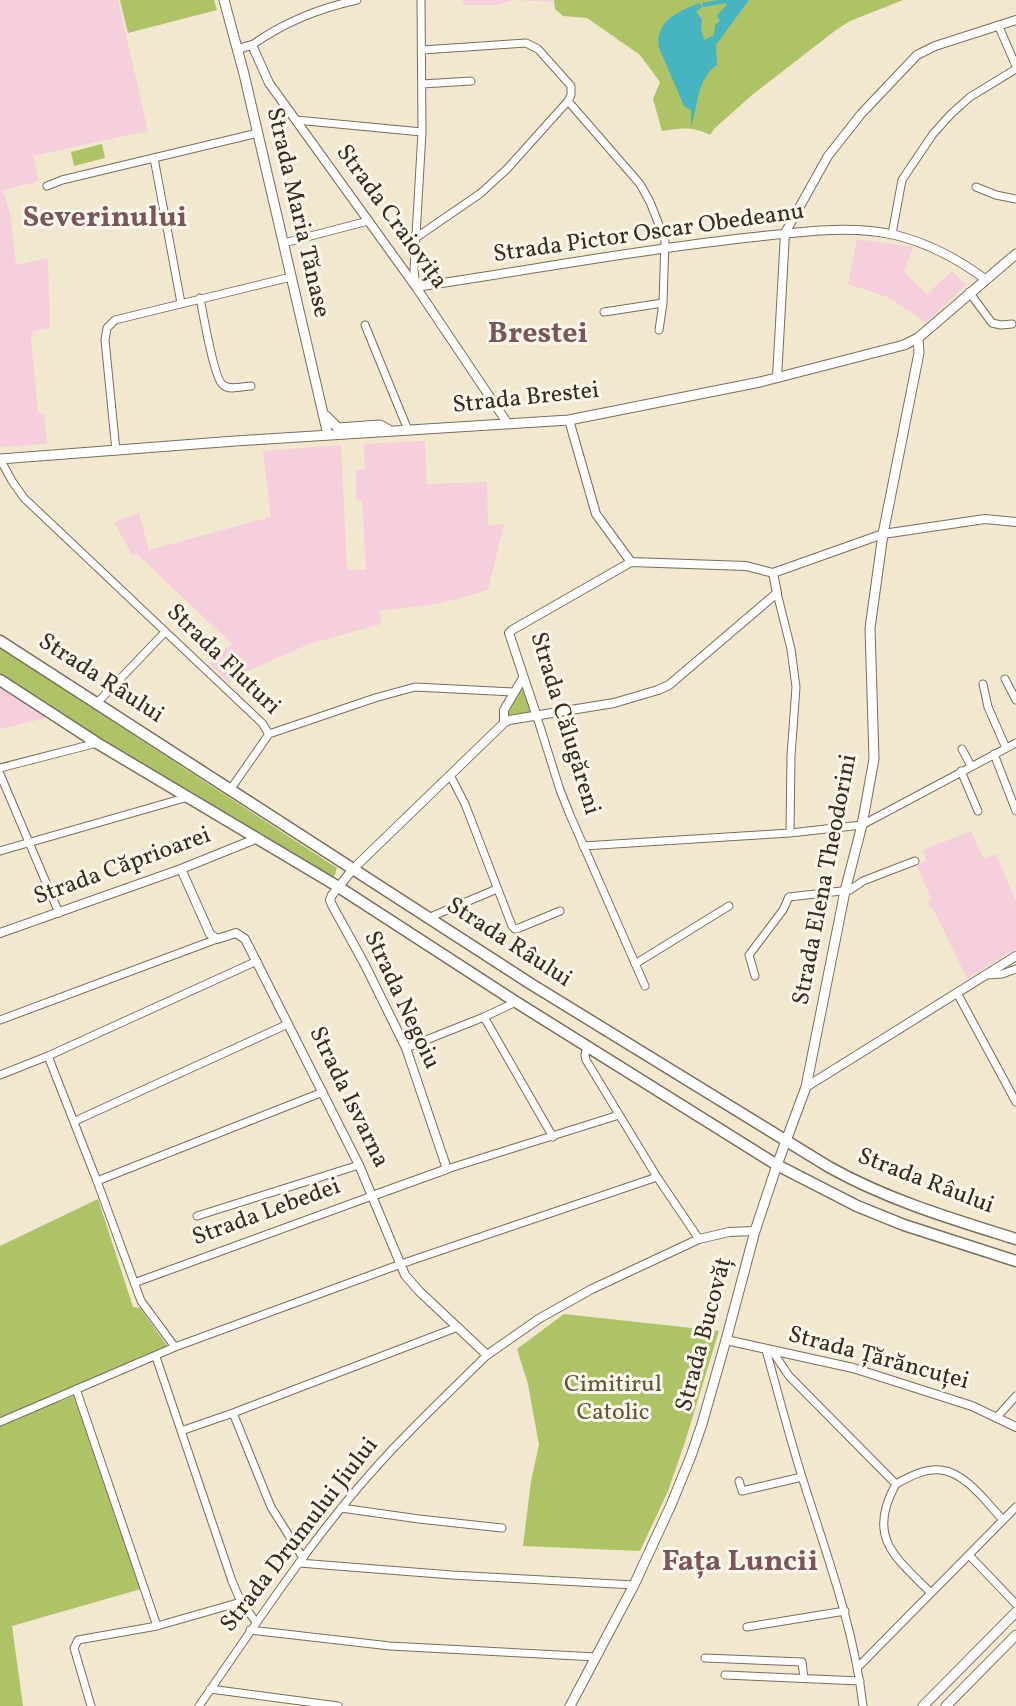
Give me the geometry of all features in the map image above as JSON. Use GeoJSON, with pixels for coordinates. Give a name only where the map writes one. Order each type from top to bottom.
{"type":"FeatureCollection","features":[{"type":"Feature","properties":{"kind":"main road","name":"Strada Maria Tănase"},"geometry":{"type":"LineString","coordinates":[[224,0],[238,49],[328,435]]}},
{"type":"Feature","properties":{"kind":"main road","name":"Strada Brestei"},"geometry":{"type":"LineString","coordinates":[[0,459],[569,420],[777,378],[904,345],[918,338],[1016,254]]}},
{"type":"Feature","properties":{"kind":"main road","name":"Strada Elena Theodorini"},"geometry":{"type":"LineString","coordinates":[[786,1142],[806,1087],[874,759],[870,628],[883,534],[919,353],[918,338]]}},
{"type":"Feature","properties":{"kind":"main road"},"geometry":{"type":"LineString","coordinates":[[322,410],[331,423],[338,428],[380,425],[392,431]]}},
{"type":"Feature","properties":{"kind":"main road","name":"Strada Râului"},"geometry":{"type":"LineString","coordinates":[[0,641],[531,984],[786,1142],[871,1189],[941,1216],[1016,1239]]}},
{"type":"Feature","properties":{"kind":"main road","name":"Strada Râului"},"geometry":{"type":"LineString","coordinates":[[0,680],[97,743],[337,886],[516,1002],[777,1164],[829,1193],[876,1214],[1016,1262]]}},
{"type":"Feature","properties":{"kind":"main road","name":"Strada Bucovăț"},"geometry":{"type":"LineString","coordinates":[[570,1706],[634,1585],[691,1456],[726,1340],[755,1231],[786,1142]]}},
{"type":"Feature","properties":{"kind":"main road"},"geometry":{"type":"LineString","coordinates":[[924,1706],[1016,1612]]}},
{"type":"Feature","properties":{"kind":"main road"},"geometry":{"type":"LineString","coordinates":[[946,1706],[1016,1635]]}},
{"type":"Feature","properties":{"kind":"street"},"geometry":{"type":"LineString","coordinates":[[238,49],[252,45],[302,17],[357,0]]}},
{"type":"Feature","properties":{"kind":"street"},"geometry":{"type":"LineString","coordinates":[[416,287],[414,270],[422,132],[422,0]]}},
{"type":"Feature","properties":{"kind":"street"},"geometry":{"type":"LineString","coordinates":[[777,378],[785,233],[828,156],[861,114],[917,55],[935,46],[1016,21]]}},
{"type":"Feature","properties":{"kind":"street"},"geometry":{"type":"LineString","coordinates":[[892,234],[902,180],[933,134],[970,97],[1016,68],[999,27]]}},
{"type":"Feature","properties":{"kind":"street"},"geometry":{"type":"LineString","coordinates":[[417,237],[481,193],[499,177],[571,95],[571,86],[532,45],[526,43],[422,50]]}},
{"type":"Feature","properties":{"kind":"street","name":"Strada Craiovița"},"geometry":{"type":"LineString","coordinates":[[252,45],[269,83],[416,287],[507,424]]}},
{"type":"Feature","properties":{"kind":"street"},"geometry":{"type":"LineString","coordinates":[[422,84],[471,81]]}},
{"type":"Feature","properties":{"kind":"street"},"geometry":{"type":"LineString","coordinates":[[568,101],[640,184],[650,201],[664,236],[663,303],[659,330]]}},
{"type":"Feature","properties":{"kind":"street"},"geometry":{"type":"LineString","coordinates":[[296,120],[422,132]]}},
{"type":"Feature","properties":{"kind":"street"},"geometry":{"type":"LineString","coordinates":[[46,186],[258,134]]}},
{"type":"Feature","properties":{"kind":"street"},"geometry":{"type":"LineString","coordinates":[[154,158],[181,303]]}},
{"type":"Feature","properties":{"kind":"street"},"geometry":{"type":"LineString","coordinates":[[976,187],[996,195],[1016,199]]}},
{"type":"Feature","properties":{"kind":"street"},"geometry":{"type":"LineString","coordinates":[[284,243],[368,221]]}},
{"type":"Feature","properties":{"kind":"street","name":"Strada Pictor Oscar Obedeanu"},"geometry":{"type":"LineString","coordinates":[[416,287],[664,247],[785,233],[850,230],[892,234],[928,245],[985,279]]}},
{"type":"Feature","properties":{"kind":"street"},"geometry":{"type":"LineString","coordinates":[[116,451],[105,340],[107,328],[118,318],[291,277]]}},
{"type":"Feature","properties":{"kind":"street"},"geometry":{"type":"LineString","coordinates":[[969,292],[992,323],[1012,324]]}},
{"type":"Feature","properties":{"kind":"street"},"geometry":{"type":"LineString","coordinates":[[200,298],[221,383],[231,388],[251,386]]}},
{"type":"Feature","properties":{"kind":"street"},"geometry":{"type":"LineString","coordinates":[[604,312],[663,303]]}},
{"type":"Feature","properties":{"kind":"street"},"geometry":{"type":"LineString","coordinates":[[365,325],[408,430]]}},
{"type":"Feature","properties":{"kind":"street"},"geometry":{"type":"LineString","coordinates":[[569,420],[596,514],[631,562],[746,566],[773,573],[883,534],[985,519],[1016,522]]}},
{"type":"Feature","properties":{"kind":"street","name":"Strada Fluturi"},"geometry":{"type":"LineString","coordinates":[[0,459],[24,498],[262,723],[269,734],[385,694],[415,687],[513,692]]}},
{"type":"Feature","properties":{"kind":"street","name":"Strada Călugăreni"},"geometry":{"type":"LineString","coordinates":[[631,562],[509,633],[560,790],[645,986]]}},
{"type":"Feature","properties":{"kind":"street"},"geometry":{"type":"LineString","coordinates":[[773,573],[796,687],[790,833]]}},
{"type":"Feature","properties":{"kind":"street"},"geometry":{"type":"LineString","coordinates":[[337,886],[504,723],[614,703],[642,696],[669,685],[777,593]]}},
{"type":"Feature","properties":{"kind":"street"},"geometry":{"type":"LineString","coordinates":[[97,703],[165,632]]}},
{"type":"Feature","properties":{"kind":"street"},"geometry":{"type":"LineString","coordinates":[[504,723],[504,710],[523,678]]}},
{"type":"Feature","properties":{"kind":"street"},"geometry":{"type":"LineString","coordinates":[[1005,679],[1016,700]]}},
{"type":"Feature","properties":{"kind":"street"},"geometry":{"type":"LineString","coordinates":[[983,684],[988,707],[1016,754]]}},
{"type":"Feature","properties":{"kind":"street"},"geometry":{"type":"LineString","coordinates":[[230,790],[269,734]]}},
{"type":"Feature","properties":{"kind":"street"},"geometry":{"type":"LineString","coordinates":[[0,768],[97,743]]}},
{"type":"Feature","properties":{"kind":"street"},"geometry":{"type":"LineString","coordinates":[[583,846],[790,833],[862,825],[1012,745]]}},
{"type":"Feature","properties":{"kind":"street"},"geometry":{"type":"LineString","coordinates":[[962,749],[970,766]]}},
{"type":"Feature","properties":{"kind":"street"},"geometry":{"type":"LineString","coordinates":[[994,754],[1016,811]]}},
{"type":"Feature","properties":{"kind":"street"},"geometry":{"type":"LineString","coordinates":[[961,771],[978,811]]}},
{"type":"Feature","properties":{"kind":"street"},"geometry":{"type":"LineString","coordinates":[[0,774],[59,913]]}},
{"type":"Feature","properties":{"kind":"street"},"geometry":{"type":"LineString","coordinates":[[450,775],[465,804],[510,923],[515,929],[560,911]]}},
{"type":"Feature","properties":{"kind":"street"},"geometry":{"type":"LineString","coordinates":[[0,851],[188,797]]}},
{"type":"Feature","properties":{"kind":"street","name":"Strada Căprioarei"},"geometry":{"type":"LineString","coordinates":[[0,933],[181,869],[258,838]]}},
{"type":"Feature","properties":{"kind":"street"},"geometry":{"type":"LineString","coordinates":[[755,976],[748,955],[783,910],[789,897],[852,889],[863,881],[915,861]]}},
{"type":"Feature","properties":{"kind":"street"},"geometry":{"type":"LineString","coordinates":[[181,869],[210,934],[217,939]]}},
{"type":"Feature","properties":{"kind":"street","name":"Strada Negoiu"},"geometry":{"type":"LineString","coordinates":[[337,886],[330,900],[406,1048],[447,1169]]}},
{"type":"Feature","properties":{"kind":"street"},"geometry":{"type":"LineString","coordinates":[[428,918],[497,889]]}},
{"type":"Feature","properties":{"kind":"street"},"geometry":{"type":"LineString","coordinates":[[635,964],[729,906]]}},
{"type":"Feature","properties":{"kind":"street","name":"Strada Isvarna"},"geometry":{"type":"LineString","coordinates":[[217,939],[236,933],[241,935],[256,961],[359,1165],[405,1275],[487,1355]]}},
{"type":"Feature","properties":{"kind":"street"},"geometry":{"type":"LineString","coordinates":[[0,1020],[217,939]]}},
{"type":"Feature","properties":{"kind":"street"},"geometry":{"type":"LineString","coordinates":[[806,1087],[1016,956]]}},
{"type":"Feature","properties":{"kind":"street"},"geometry":{"type":"LineString","coordinates":[[0,1075],[48,1056],[256,961]]}},
{"type":"Feature","properties":{"kind":"street"},"geometry":{"type":"LineString","coordinates":[[987,975],[1002,974],[1016,969]]}},
{"type":"Feature","properties":{"kind":"street"},"geometry":{"type":"LineString","coordinates":[[957,993],[1016,1102]]}},
{"type":"Feature","properties":{"kind":"street"},"geometry":{"type":"LineString","coordinates":[[406,1048],[516,1002]]}},
{"type":"Feature","properties":{"kind":"street"},"geometry":{"type":"LineString","coordinates":[[484,1017],[553,1137]]}},
{"type":"Feature","properties":{"kind":"street"},"geometry":{"type":"LineString","coordinates":[[75,1121],[165,1078],[288,1024]]}},
{"type":"Feature","properties":{"kind":"street"},"geometry":{"type":"LineString","coordinates":[[587,1046],[586,1060],[657,1177],[699,1239]]}},
{"type":"Feature","properties":{"kind":"street"},"geometry":{"type":"LineString","coordinates":[[48,1056],[75,1121],[141,1300],[175,1347]]}},
{"type":"Feature","properties":{"kind":"street"},"geometry":{"type":"LineString","coordinates":[[97,1181],[323,1092]]}},
{"type":"Feature","properties":{"kind":"street","name":"Strada Lebedei"},"geometry":{"type":"LineString","coordinates":[[134,1282],[447,1169],[619,1115]]}},
{"type":"Feature","properties":{"kind":"street"},"geometry":{"type":"LineString","coordinates":[[197,1216],[359,1165]]}},
{"type":"Feature","properties":{"kind":"street"},"geometry":{"type":"LineString","coordinates":[[0,1422],[175,1347],[401,1264],[657,1177]]}},
{"type":"Feature","properties":{"kind":"street","name":"Strada Drumului Jiului"},"geometry":{"type":"LineString","coordinates":[[199,1706],[250,1630],[341,1508],[378,1464],[487,1355],[540,1318],[592,1289],[699,1239],[729,1232],[755,1231]]}},
{"type":"Feature","properties":{"kind":"street"},"geometry":{"type":"LineString","coordinates":[[182,1431],[458,1327]]}},
{"type":"Feature","properties":{"kind":"street","name":"Strada Țărăncuței"},"geometry":{"type":"LineString","coordinates":[[726,1340],[853,1368],[963,1403],[1016,1427]]}},
{"type":"Feature","properties":{"kind":"street"},"geometry":{"type":"LineString","coordinates":[[770,1351],[802,1478],[845,1611],[858,1667],[863,1706]]}},
{"type":"Feature","properties":{"kind":"street"},"geometry":{"type":"LineString","coordinates":[[770,1351],[789,1376],[896,1484]]}},
{"type":"Feature","properties":{"kind":"street"},"geometry":{"type":"LineString","coordinates":[[156,1357],[232,1581],[241,1602],[256,1622]]}},
{"type":"Feature","properties":{"kind":"street"},"geometry":{"type":"LineString","coordinates":[[76,1389],[157,1626]]}},
{"type":"Feature","properties":{"kind":"street"},"geometry":{"type":"LineString","coordinates":[[997,1417],[1016,1396]]}},
{"type":"Feature","properties":{"kind":"street"},"geometry":{"type":"LineString","coordinates":[[233,1413],[271,1507],[301,1560],[452,1575],[634,1585]]}},
{"type":"Feature","properties":{"kind":"street"},"geometry":{"type":"LineString","coordinates":[[931,1593],[897,1559],[886,1542],[885,1511],[896,1484],[915,1474],[941,1470],[967,1483],[1003,1520]]}},
{"type":"Feature","properties":{"kind":"street"},"geometry":{"type":"LineString","coordinates":[[739,1481],[742,1491],[802,1478]]}},
{"type":"Feature","properties":{"kind":"street"},"geometry":{"type":"LineString","coordinates":[[858,1667],[1016,1507]]}},
{"type":"Feature","properties":{"kind":"street"},"geometry":{"type":"LineString","coordinates":[[341,1508],[502,1528]]}},
{"type":"Feature","properties":{"kind":"street"},"geometry":{"type":"LineString","coordinates":[[969,1555],[1016,1604]]}},
{"type":"Feature","properties":{"kind":"street"},"geometry":{"type":"LineString","coordinates":[[91,1706],[74,1648],[76,1642],[81,1639],[157,1626],[241,1602]]}},
{"type":"Feature","properties":{"kind":"street"},"geometry":{"type":"LineString","coordinates":[[747,1627],[845,1611]]}},
{"type":"Feature","properties":{"kind":"street"},"geometry":{"type":"LineString","coordinates":[[250,1630],[390,1646],[596,1657]]}},
{"type":"Feature","properties":{"kind":"street"},"geometry":{"type":"LineString","coordinates":[[705,1658],[802,1662],[804,1678]]}},
{"type":"Feature","properties":{"kind":"street"},"geometry":{"type":"LineString","coordinates":[[725,1675],[860,1681]]}},
{"type":"Feature","properties":{"kind":"street"},"geometry":{"type":"LineString","coordinates":[[210,1689],[338,1706]]}},
{"type":"Feature","properties":{"kind":"shaded area"},"geometry":{"type":"Polygon","coordinates":[[[0,0],[118,0],[148,131],[33,156],[39,181],[3,190],[11,218],[16,265],[48,258],[50,328],[33,331],[31,339],[38,413],[44,413],[47,444],[0,447],[0,0]]]}},
{"type":"Feature","properties":{"kind":"shaded area"},"geometry":{"type":"Polygon","coordinates":[[[463,0],[514,0],[497,5],[462,5],[463,0]]]}},
{"type":"Feature","properties":{"kind":"shaded area"},"geometry":{"type":"Polygon","coordinates":[[[514,0],[554,0],[554,2],[514,0]]]}},
{"type":"Feature","properties":{"kind":"shaded area"},"geometry":{"type":"Polygon","coordinates":[[[857,239],[913,247],[904,272],[927,294],[952,271],[966,285],[926,323],[890,298],[848,284],[857,239]]]}},
{"type":"Feature","properties":{"kind":"shaded area"},"geometry":{"type":"Polygon","coordinates":[[[425,441],[427,484],[487,482],[488,525],[504,524],[488,590],[442,603],[380,611],[381,624],[309,644],[241,674],[229,683],[209,663],[232,644],[137,554],[132,555],[114,522],[139,513],[149,550],[271,517],[263,451],[341,445],[347,570],[366,570],[362,500],[356,500],[356,470],[365,469],[364,444],[425,441]]]}},
{"type":"Feature","properties":{"kind":"shaded area"},"geometry":{"type":"Polygon","coordinates":[[[0,684],[50,717],[0,729],[0,684]]]}},
{"type":"Feature","properties":{"kind":"shaded area"},"geometry":{"type":"Polygon","coordinates":[[[971,831],[984,859],[996,854],[1016,902],[1016,949],[967,979],[933,908],[929,908],[928,901],[931,899],[917,865],[926,860],[923,850],[971,831]]]}},
{"type":"Feature","properties":{"kind":"green space"},"geometry":{"type":"Polygon","coordinates":[[[120,0],[214,0],[217,10],[128,33],[120,0]]]}},
{"type":"Feature","properties":{"kind":"green space"},"geometry":{"type":"Polygon","coordinates":[[[554,0],[903,0],[850,21],[836,30],[752,95],[710,135],[686,128],[662,131],[653,99],[660,82],[640,55],[587,18],[563,16],[555,9],[554,0]]]}},
{"type":"Feature","properties":{"kind":"green space"},"geometry":{"type":"Polygon","coordinates":[[[102,144],[105,158],[74,166],[71,152],[102,144]]]}},
{"type":"Feature","properties":{"kind":"green space"},"geometry":{"type":"Polygon","coordinates":[[[0,648],[337,868],[335,875],[332,878],[174,786],[0,673],[0,648]]]}},
{"type":"Feature","properties":{"kind":"green space"},"geometry":{"type":"Polygon","coordinates":[[[522,689],[525,691],[532,712],[509,715],[506,712],[522,689]]]}},
{"type":"Feature","properties":{"kind":"green space"},"geometry":{"type":"Polygon","coordinates":[[[98,1199],[133,1307],[140,1308],[168,1347],[0,1419],[0,1246],[98,1199]]]}},
{"type":"Feature","properties":{"kind":"green space","name":"Cimitirul Catolic"},"geometry":{"type":"Polygon","coordinates":[[[564,1314],[719,1331],[668,1491],[640,1551],[523,1546],[531,1481],[539,1445],[528,1384],[517,1349],[564,1314]]]}},
{"type":"Feature","properties":{"kind":"green space"},"geometry":{"type":"Polygon","coordinates":[[[74,1396],[141,1589],[12,1626],[23,1706],[0,1706],[0,1424],[74,1396]]]}},
{"type":"Feature","properties":{"kind":"water"},"geometry":{"type":"Polygon","coordinates":[[[717,0],[749,0],[716,45],[717,65],[705,77],[691,127],[691,110],[684,106],[659,48],[658,39],[664,24],[670,18],[700,3],[702,7],[696,12],[702,19],[701,29],[704,40],[714,35],[715,25],[720,21],[717,15],[727,3],[703,7],[702,3],[717,0]]]}},
{"type":"Feature","properties":{"kind":"district","name":"Severinului"},"geometry":{"type":"Point","coordinates":[105,220]}},
{"type":"Feature","properties":{"kind":"district","name":"Brestei"},"geometry":{"type":"Point","coordinates":[538,336]}},
{"type":"Feature","properties":{"kind":"district","name":"Fața Luncii"},"geometry":{"type":"Point","coordinates":[740,1564]}}]}
